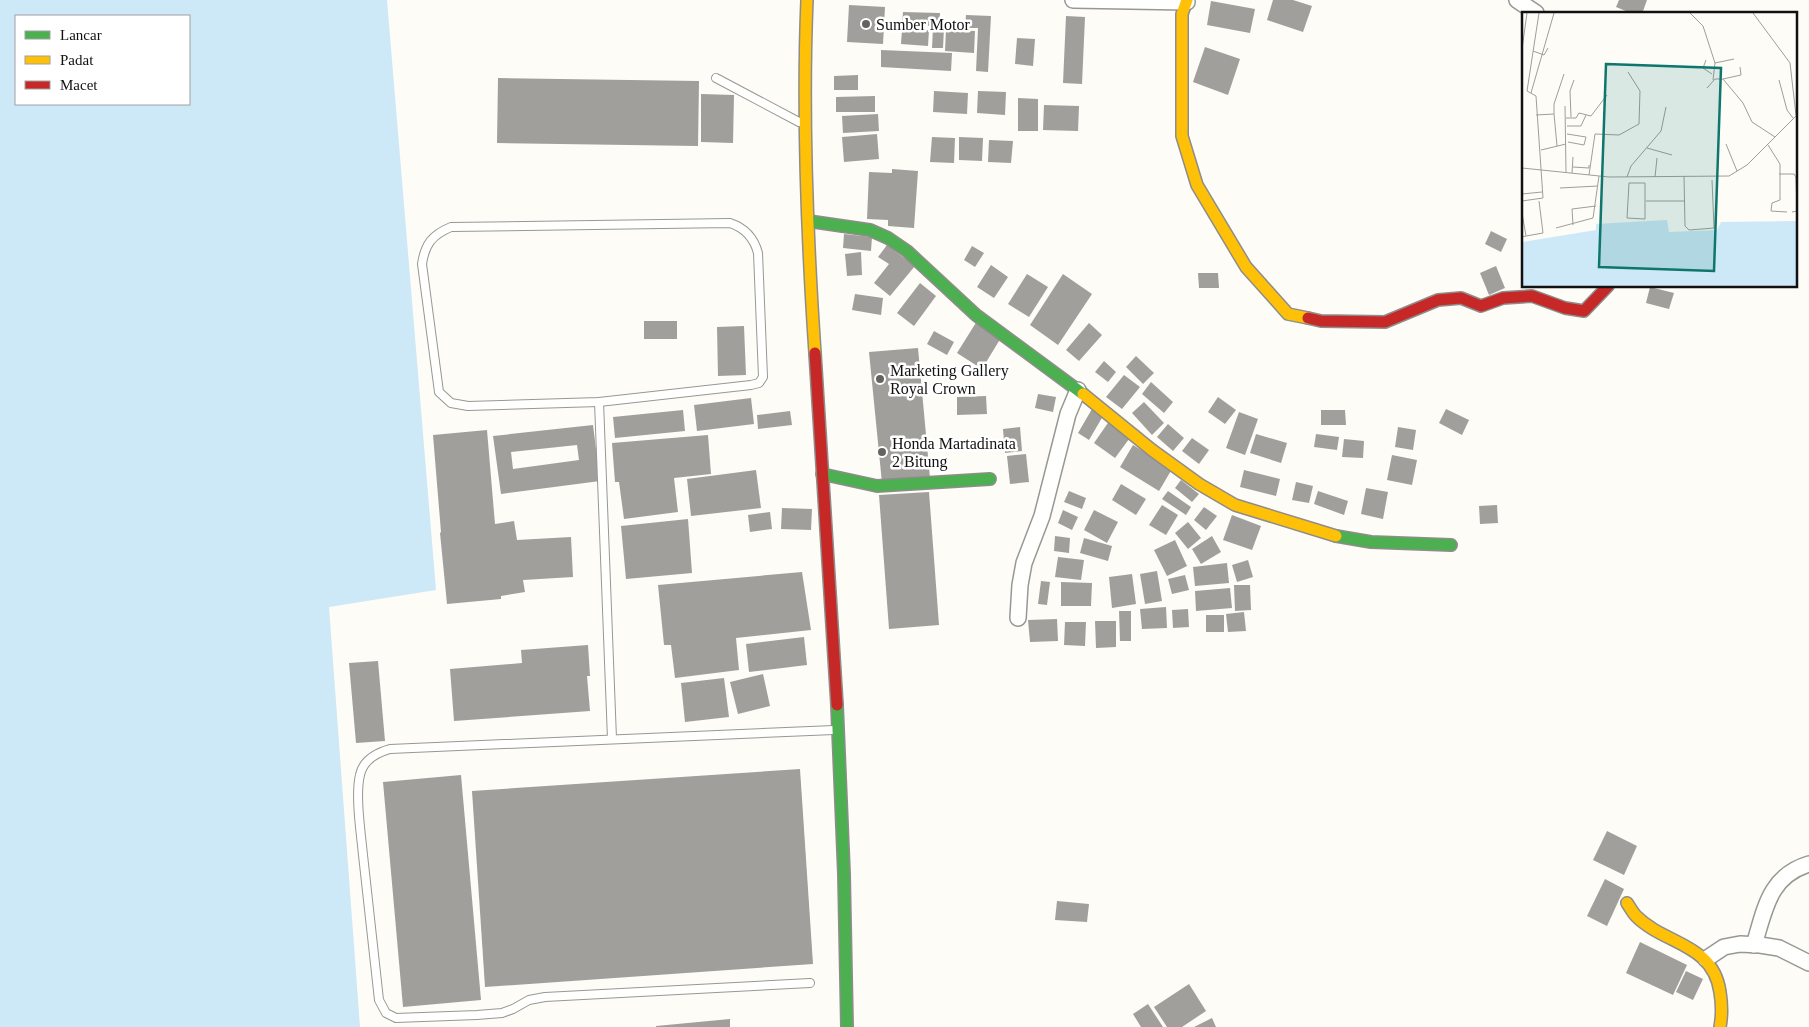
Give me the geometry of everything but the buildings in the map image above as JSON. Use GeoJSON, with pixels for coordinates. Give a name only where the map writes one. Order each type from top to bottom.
{"type":"FeatureCollection","features":[{"type":"Feature","properties":{"kind":"main road"},"geometry":{"type":"LineString","coordinates":[[807,0],[804,58],[808,221],[839,730],[847,1027]]}},
{"type":"Feature","properties":{"kind":"main road"},"geometry":{"type":"LineString","coordinates":[[1187,1],[1182,14],[1182,136],[1196,185],[1246,267],[1288,314],[1321,321],[1385,322],[1438,300],[1461,298],[1481,306],[1503,298],[1532,296],[1565,308],[1584,311],[1606,288]]}},
{"type":"Feature","properties":{"kind":"main road"},"geometry":{"type":"LineString","coordinates":[[808,221],[870,230],[888,238],[907,251],[976,315],[1078,390],[1198,484],[1235,505],[1332,535],[1371,542],[1451,545]]}},
{"type":"Feature","properties":{"kind":"main road"},"geometry":{"type":"LineString","coordinates":[[822,474],[877,486],[990,479]]}},
{"type":"Feature","properties":{"kind":"main road"},"geometry":{"type":"LineString","coordinates":[[1627,903],[1634,915],[1650,927],[1688,946],[1706,959],[1715,972],[1721,988],[1720,1027]]}},
{"type":"Feature","properties":{"kind":"street"},"geometry":{"type":"LineString","coordinates":[[1073,0],[1187,1]]}},
{"type":"Feature","properties":{"kind":"street"},"geometry":{"type":"LineString","coordinates":[[1517,0],[1535,12]]}},
{"type":"Feature","properties":{"kind":"street"},"geometry":{"type":"LineString","coordinates":[[1018,618],[1020,584],[1024,563],[1046,499],[1068,414],[1078,390]]}},
{"type":"Feature","properties":{"kind":"street"},"geometry":{"type":"LineString","coordinates":[[1754,945],[1770,893],[1790,872],[1809,864]]}},
{"type":"Feature","properties":{"kind":"street"},"geometry":{"type":"LineString","coordinates":[[1706,959],[1724,947],[1740,944],[1779,948],[1809,963]]}},
{"type":"Feature","properties":{"kind":"lane"},"geometry":{"type":"LineString","coordinates":[[716,78],[805,125]]}},
{"type":"Feature","properties":{"kind":"lane"},"geometry":{"type":"LineString","coordinates":[[730,223],[742,227],[755,244],[758,254],[763,377],[759,383],[599,402],[468,406],[451,403],[438,392],[422,264],[424,252],[431,239],[451,227],[730,223]]}},
{"type":"Feature","properties":{"kind":"lane"},"geometry":{"type":"LineString","coordinates":[[599,402],[612,739]]}},
{"type":"Feature","properties":{"kind":"lane"},"geometry":{"type":"LineString","coordinates":[[810,984],[545,997],[528,1000],[502,1013],[396,1018],[386,1013],[379,1000],[360,822],[360,774],[369,758],[378,752],[390,749],[839,730]]}},
{"type":"Feature","properties":{"kind":"water"},"geometry":{"type":"Polygon","coordinates":[[[0,0],[387,0],[436,590],[329,607],[360,1027],[0,1027],[0,0]]]}},
{"type":"Feature","properties":{"kind":"traffic: fast"},"geometry":{"type":"LineString","coordinates":[[808,221],[870,230],[888,238],[907,251],[976,315],[1083,394]]}},
{"type":"Feature","properties":{"kind":"traffic: fast"},"geometry":{"type":"LineString","coordinates":[[822,474],[877,486],[990,479]]}},
{"type":"Feature","properties":{"kind":"traffic: fast"},"geometry":{"type":"LineString","coordinates":[[1336,536],[1371,542],[1451,545]]}},
{"type":"Feature","properties":{"kind":"traffic: fast"},"geometry":{"type":"LineString","coordinates":[[837,705],[844,874],[847,1027]]}},
{"type":"Feature","properties":{"kind":"traffic: slow"},"geometry":{"type":"LineString","coordinates":[[807,0],[806,176],[815,353]]}},
{"type":"Feature","properties":{"kind":"traffic: slow"},"geometry":{"type":"LineString","coordinates":[[1187,0],[1182,14],[1182,136],[1197,185],[1246,267],[1288,314],[1308,318]]}},
{"type":"Feature","properties":{"kind":"traffic: slow"},"geometry":{"type":"LineString","coordinates":[[1083,394],[1152,450],[1199,484],[1235,505],[1336,536]]}},
{"type":"Feature","properties":{"kind":"traffic: slow"},"geometry":{"type":"LineString","coordinates":[[1627,903],[1635,914],[1648,926],[1686,946],[1708,964],[1716,976],[1720,992],[1720,1027]]}},
{"type":"Feature","properties":{"kind":"traffic: jam"},"geometry":{"type":"LineString","coordinates":[[1308,318],[1321,321],[1385,322],[1438,300],[1461,298],[1481,306],[1503,298],[1532,296],[1565,308],[1584,311],[1606,288]]}},
{"type":"Feature","properties":{"kind":"traffic: jam"},"geometry":{"type":"LineString","coordinates":[[815,353],[837,705]]}},
{"type":"Feature","properties":{"kind":"place","name":"Sumber Motor"},"geometry":{"type":"Point","coordinates":[866,24]}},
{"type":"Feature","properties":{"kind":"place","name":"Marketing Gallery Royal Crown"},"geometry":{"type":"Point","coordinates":[880,379]}},
{"type":"Feature","properties":{"kind":"place","name":"Honda Martadinata 2 Bitung"},"geometry":{"type":"Point","coordinates":[882,452]}}]}
